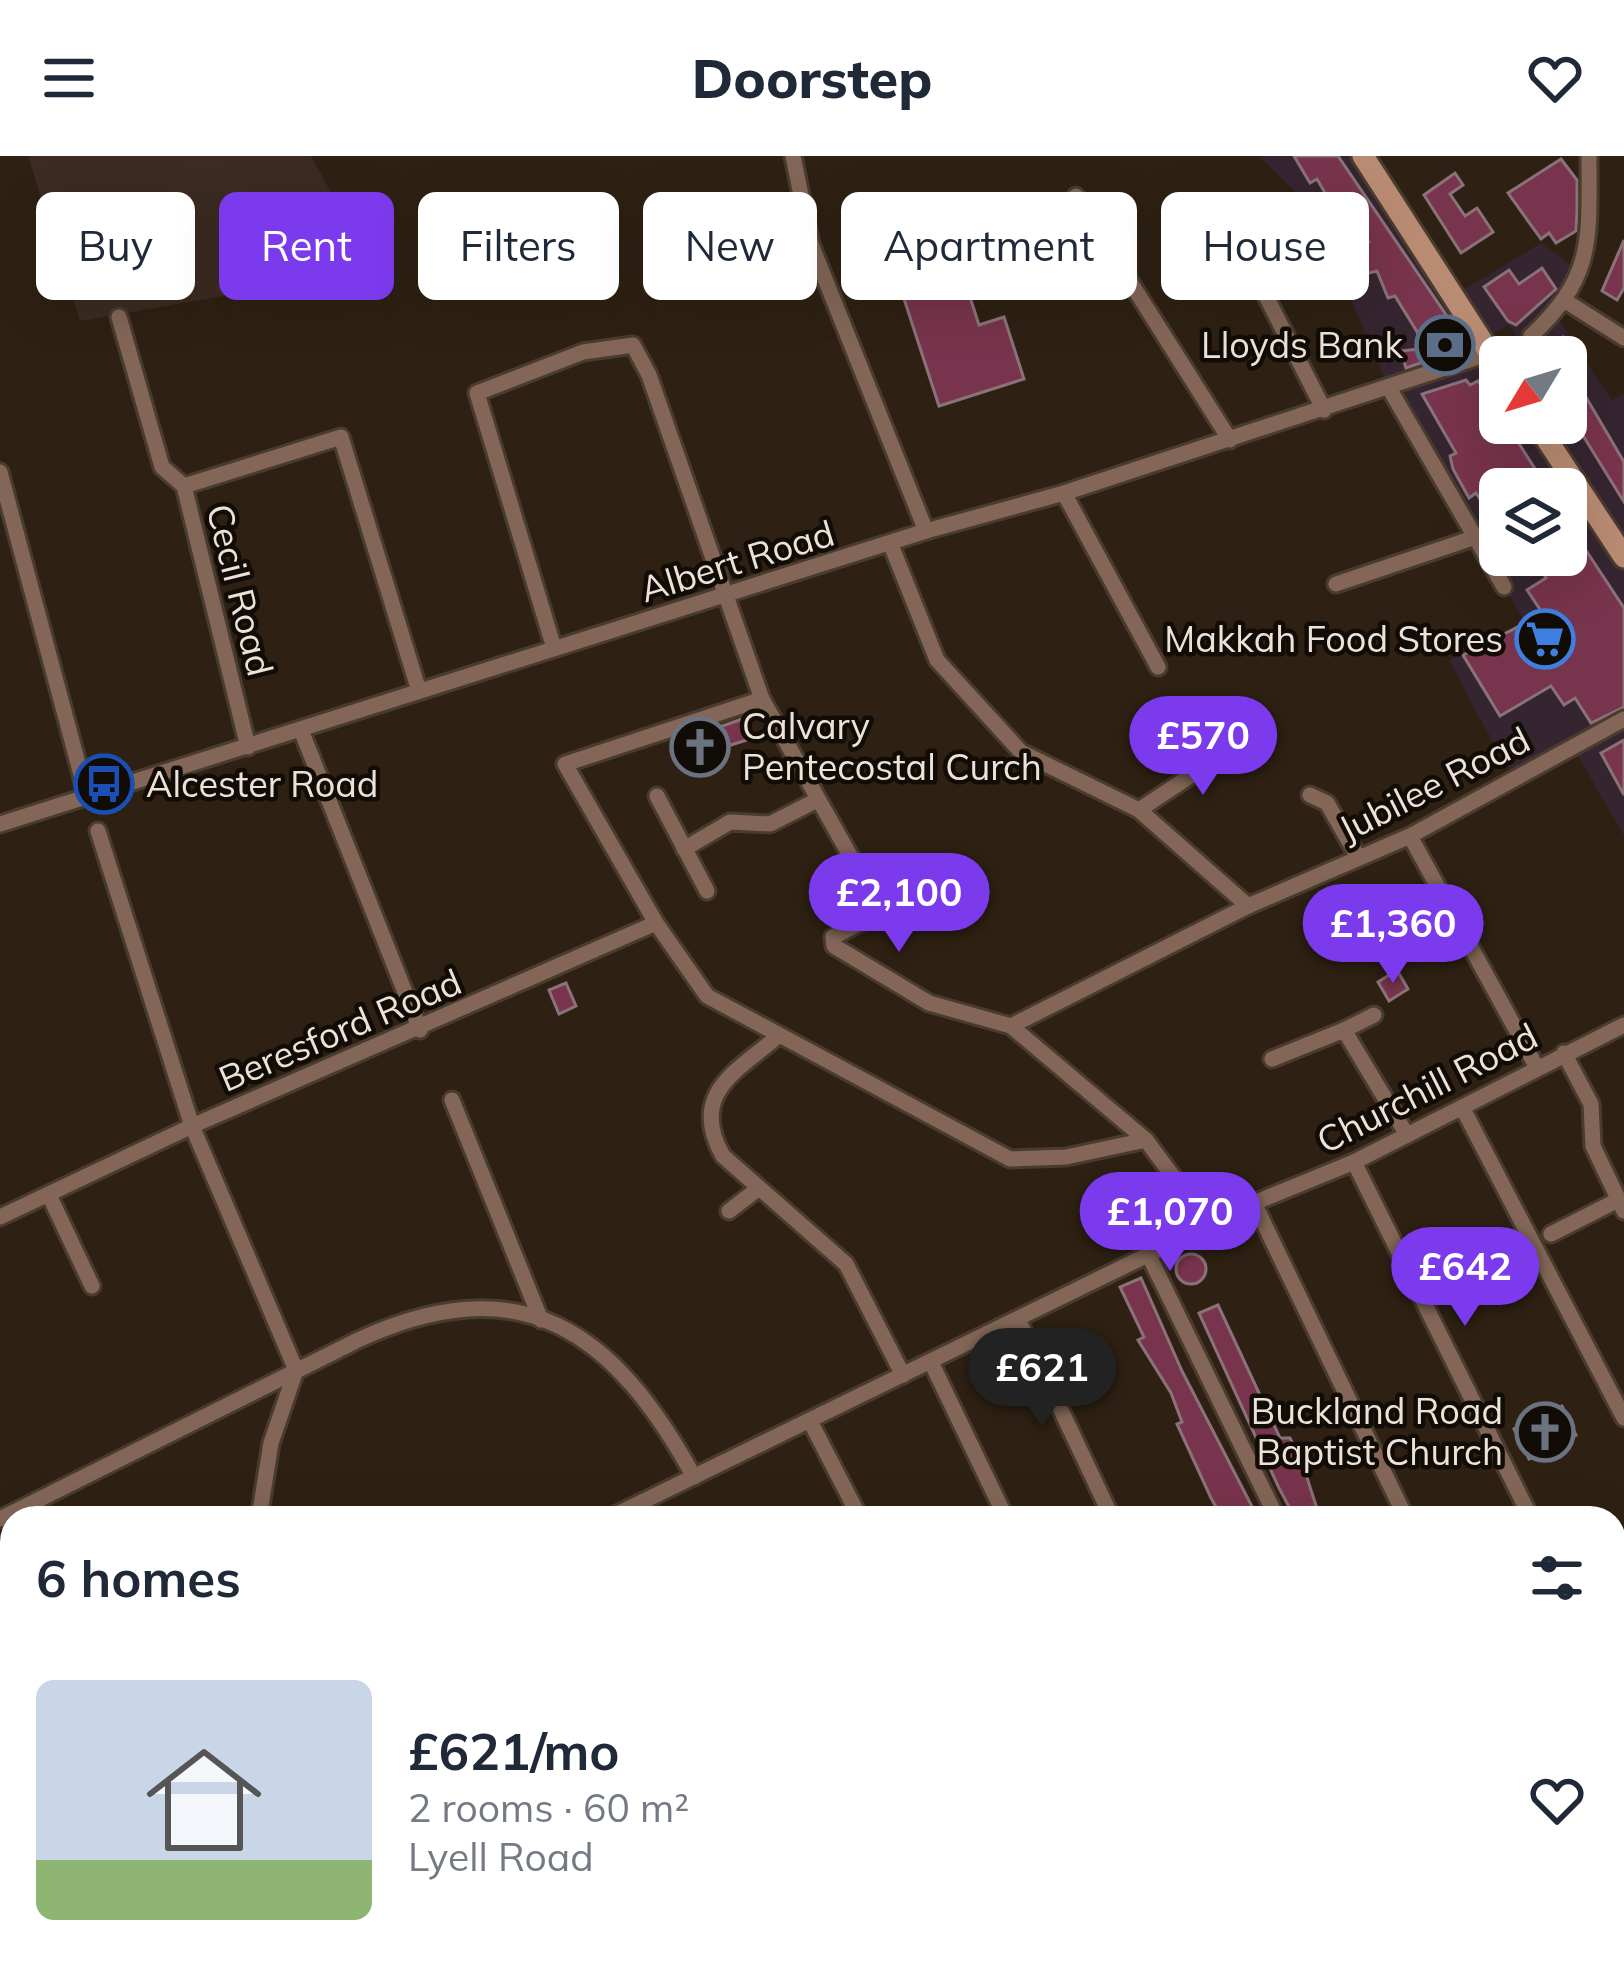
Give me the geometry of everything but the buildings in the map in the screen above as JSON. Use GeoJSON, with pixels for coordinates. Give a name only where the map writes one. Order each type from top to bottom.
{"type":"FeatureCollection","features":[{"type":"Feature","properties":{"kind":"main road"},"geometry":{"type":"LineString","coordinates":[[1363,156],[1479,336]]}},
{"type":"Feature","properties":{"kind":"main road"},"geometry":{"type":"LineString","coordinates":[[1550,444],[1624,556]]}},
{"type":"Feature","properties":{"kind":"street"},"geometry":{"type":"LineString","coordinates":[[793,156],[812,244],[926,531]]}},
{"type":"Feature","properties":{"kind":"street"},"geometry":{"type":"LineString","coordinates":[[1531,336],[1567,302],[1589,236],[1589,156]]}},
{"type":"Feature","properties":{"kind":"street"},"geometry":{"type":"LineString","coordinates":[[1137,293],[1230,440]]}},
{"type":"Feature","properties":{"kind":"street"},"geometry":{"type":"LineString","coordinates":[[1268,300],[1324,410]]}},
{"type":"Feature","properties":{"kind":"street"},"geometry":{"type":"LineString","coordinates":[[1567,302],[1624,338]]}},
{"type":"Feature","properties":{"kind":"street","name":"Cecil Road"},"geometry":{"type":"LineString","coordinates":[[119,317],[162,467],[184,485],[248,747]]}},
{"type":"Feature","properties":{"kind":"street"},"geometry":{"type":"LineString","coordinates":[[554,648],[477,393],[583,352],[625,344],[639,351],[762,699],[879,907],[877,914],[832,937],[834,946],[929,1003],[1011,1026],[1146,1140],[1209,1225]]}},
{"type":"Feature","properties":{"kind":"street","name":"Albert Road"},"geometry":{"type":"LineString","coordinates":[[0,824],[926,531],[1064,493],[1389,388],[1479,365]]}},
{"type":"Feature","properties":{"kind":"street"},"geometry":{"type":"LineString","coordinates":[[1389,388],[1504,587]]}},
{"type":"Feature","properties":{"kind":"street"},"geometry":{"type":"LineString","coordinates":[[184,485],[341,437],[419,691]]}},
{"type":"Feature","properties":{"kind":"street"},"geometry":{"type":"LineString","coordinates":[[0,472],[87,797]]}},
{"type":"Feature","properties":{"kind":"street"},"geometry":{"type":"LineString","coordinates":[[1064,493],[1158,667]]}},
{"type":"Feature","properties":{"kind":"street"},"geometry":{"type":"LineString","coordinates":[[1336,584],[1473,538]]}},
{"type":"Feature","properties":{"kind":"street"},"geometry":{"type":"LineString","coordinates":[[891,545],[937,660],[1021,752],[1138,810],[1248,906]]}},
{"type":"Feature","properties":{"kind":"street"},"geometry":{"type":"LineString","coordinates":[[762,699],[565,764],[656,922],[707,996],[1010,1159],[1066,1157],[1146,1140]]}},
{"type":"Feature","properties":{"kind":"street","name":"Jubilee Road"},"geometry":{"type":"LineString","coordinates":[[1011,1026],[1248,906],[1410,836],[1624,719]]}},
{"type":"Feature","properties":{"kind":"street"},"geometry":{"type":"LineString","coordinates":[[302,730],[420,1030]]}},
{"type":"Feature","properties":{"kind":"street"},"geometry":{"type":"LineString","coordinates":[[1138,810],[1240,743]]}},
{"type":"Feature","properties":{"kind":"street"},"geometry":{"type":"LineString","coordinates":[[1310,795],[1327,803],[1358,857]]}},
{"type":"Feature","properties":{"kind":"street"},"geometry":{"type":"LineString","coordinates":[[657,796],[707,891]]}},
{"type":"Feature","properties":{"kind":"street"},"geometry":{"type":"LineString","coordinates":[[684,849],[730,822],[770,824],[817,800]]}},
{"type":"Feature","properties":{"kind":"street"},"geometry":{"type":"LineString","coordinates":[[98,831],[192,1126],[296,1370],[271,1444],[261,1506]]}},
{"type":"Feature","properties":{"kind":"street"},"geometry":{"type":"LineString","coordinates":[[1410,836],[1537,1066]]}},
{"type":"Feature","properties":{"kind":"street","name":"Beresford Road"},"geometry":{"type":"LineString","coordinates":[[0,1217],[192,1126],[420,1030],[656,922]]}},
{"type":"Feature","properties":{"kind":"street"},"geometry":{"type":"LineString","coordinates":[[1272,1059],[1374,1015]]}},
{"type":"Feature","properties":{"kind":"street","name":"Churchill Road"},"geometry":{"type":"LineString","coordinates":[[636,1506],[1254,1203],[1354,1162],[1624,1025]]}},
{"type":"Feature","properties":{"kind":"street"},"geometry":{"type":"LineString","coordinates":[[1344,1030],[1407,1135]]}},
{"type":"Feature","properties":{"kind":"street"},"geometry":{"type":"LineString","coordinates":[[779,1035],[735,1067],[712,1111],[723,1156],[846,1264],[903,1375]]}},
{"type":"Feature","properties":{"kind":"street"},"geometry":{"type":"LineString","coordinates":[[1551,1234],[1621,1205],[1593,1146],[1592,1104],[1564,1053]]}},
{"type":"Feature","properties":{"kind":"street"},"geometry":{"type":"LineString","coordinates":[[452,1100],[541,1320]]}},
{"type":"Feature","properties":{"kind":"street"},"geometry":{"type":"LineString","coordinates":[[1463,1108],[1624,1418]]}},
{"type":"Feature","properties":{"kind":"street"},"geometry":{"type":"LineString","coordinates":[[1354,1162],[1525,1506]]}},
{"type":"Feature","properties":{"kind":"street"},"geometry":{"type":"LineString","coordinates":[[729,1211],[759,1188]]}},
{"type":"Feature","properties":{"kind":"street"},"geometry":{"type":"LineString","coordinates":[[49,1195],[92,1286]]}},
{"type":"Feature","properties":{"kind":"street"},"geometry":{"type":"LineString","coordinates":[[1254,1203],[1400,1506]]}},
{"type":"Feature","properties":{"kind":"street"},"geometry":{"type":"LineString","coordinates":[[1148,1256],[1271,1506]]}},
{"type":"Feature","properties":{"kind":"street"},"geometry":{"type":"LineString","coordinates":[[31,1506],[296,1370],[387,1327],[435,1312],[499,1311],[541,1320],[579,1337],[628,1374],[694,1477]]}},
{"type":"Feature","properties":{"kind":"street"},"geometry":{"type":"LineString","coordinates":[[1018,1319],[1106,1506]]}},
{"type":"Feature","properties":{"kind":"street"},"geometry":{"type":"LineString","coordinates":[[931,1362],[1000,1506]]}},
{"type":"Feature","properties":{"kind":"street"},"geometry":{"type":"LineString","coordinates":[[810,1420],[854,1506]]}},
{"type":"Feature","properties":{"kind":"shaded area"},"geometry":{"type":"Polygon","coordinates":[[[28,156],[311,156],[331,192],[219,192],[219,297],[80,321],[73,300],[195,300],[195,192],[39,192],[28,156]]]}},
{"type":"Feature","properties":{"kind":"shaded area"},"geometry":{"type":"Polygon","coordinates":[[[1259,156],[1363,156],[1453,296],[1541,243],[1580,272],[1555,314],[1570,336],[1517,336],[1508,325],[1490,336],[1479,336],[1479,444],[1587,444],[1587,362],[1612,400],[1624,393],[1624,836],[1573,747],[1514,779],[1449,660],[1525,622],[1498,576],[1587,576],[1587,468],[1479,468],[1479,543],[1389,388],[1351,300],[1369,300],[1369,192],[1295,192],[1259,156]]]}},
{"type":"Feature","properties":{"kind":"place","name":"Lloyds Bank"},"geometry":{"type":"Point","coordinates":[1445,345]}},
{"type":"Feature","properties":{"kind":"place","name":"Makkah Food Stores"},"geometry":{"type":"Point","coordinates":[1545,639]}},
{"type":"Feature","properties":{"kind":"place","name":"Calvary Pentecostal Curch"},"geometry":{"type":"Point","coordinates":[700,747]}},
{"type":"Feature","properties":{"kind":"place","name":"Alcester Road"},"geometry":{"type":"Point","coordinates":[104,784]}},
{"type":"Feature","properties":{"kind":"place","name":"Buckland Road Baptist Church"},"geometry":{"type":"Point","coordinates":[1545,1432]}}]}
